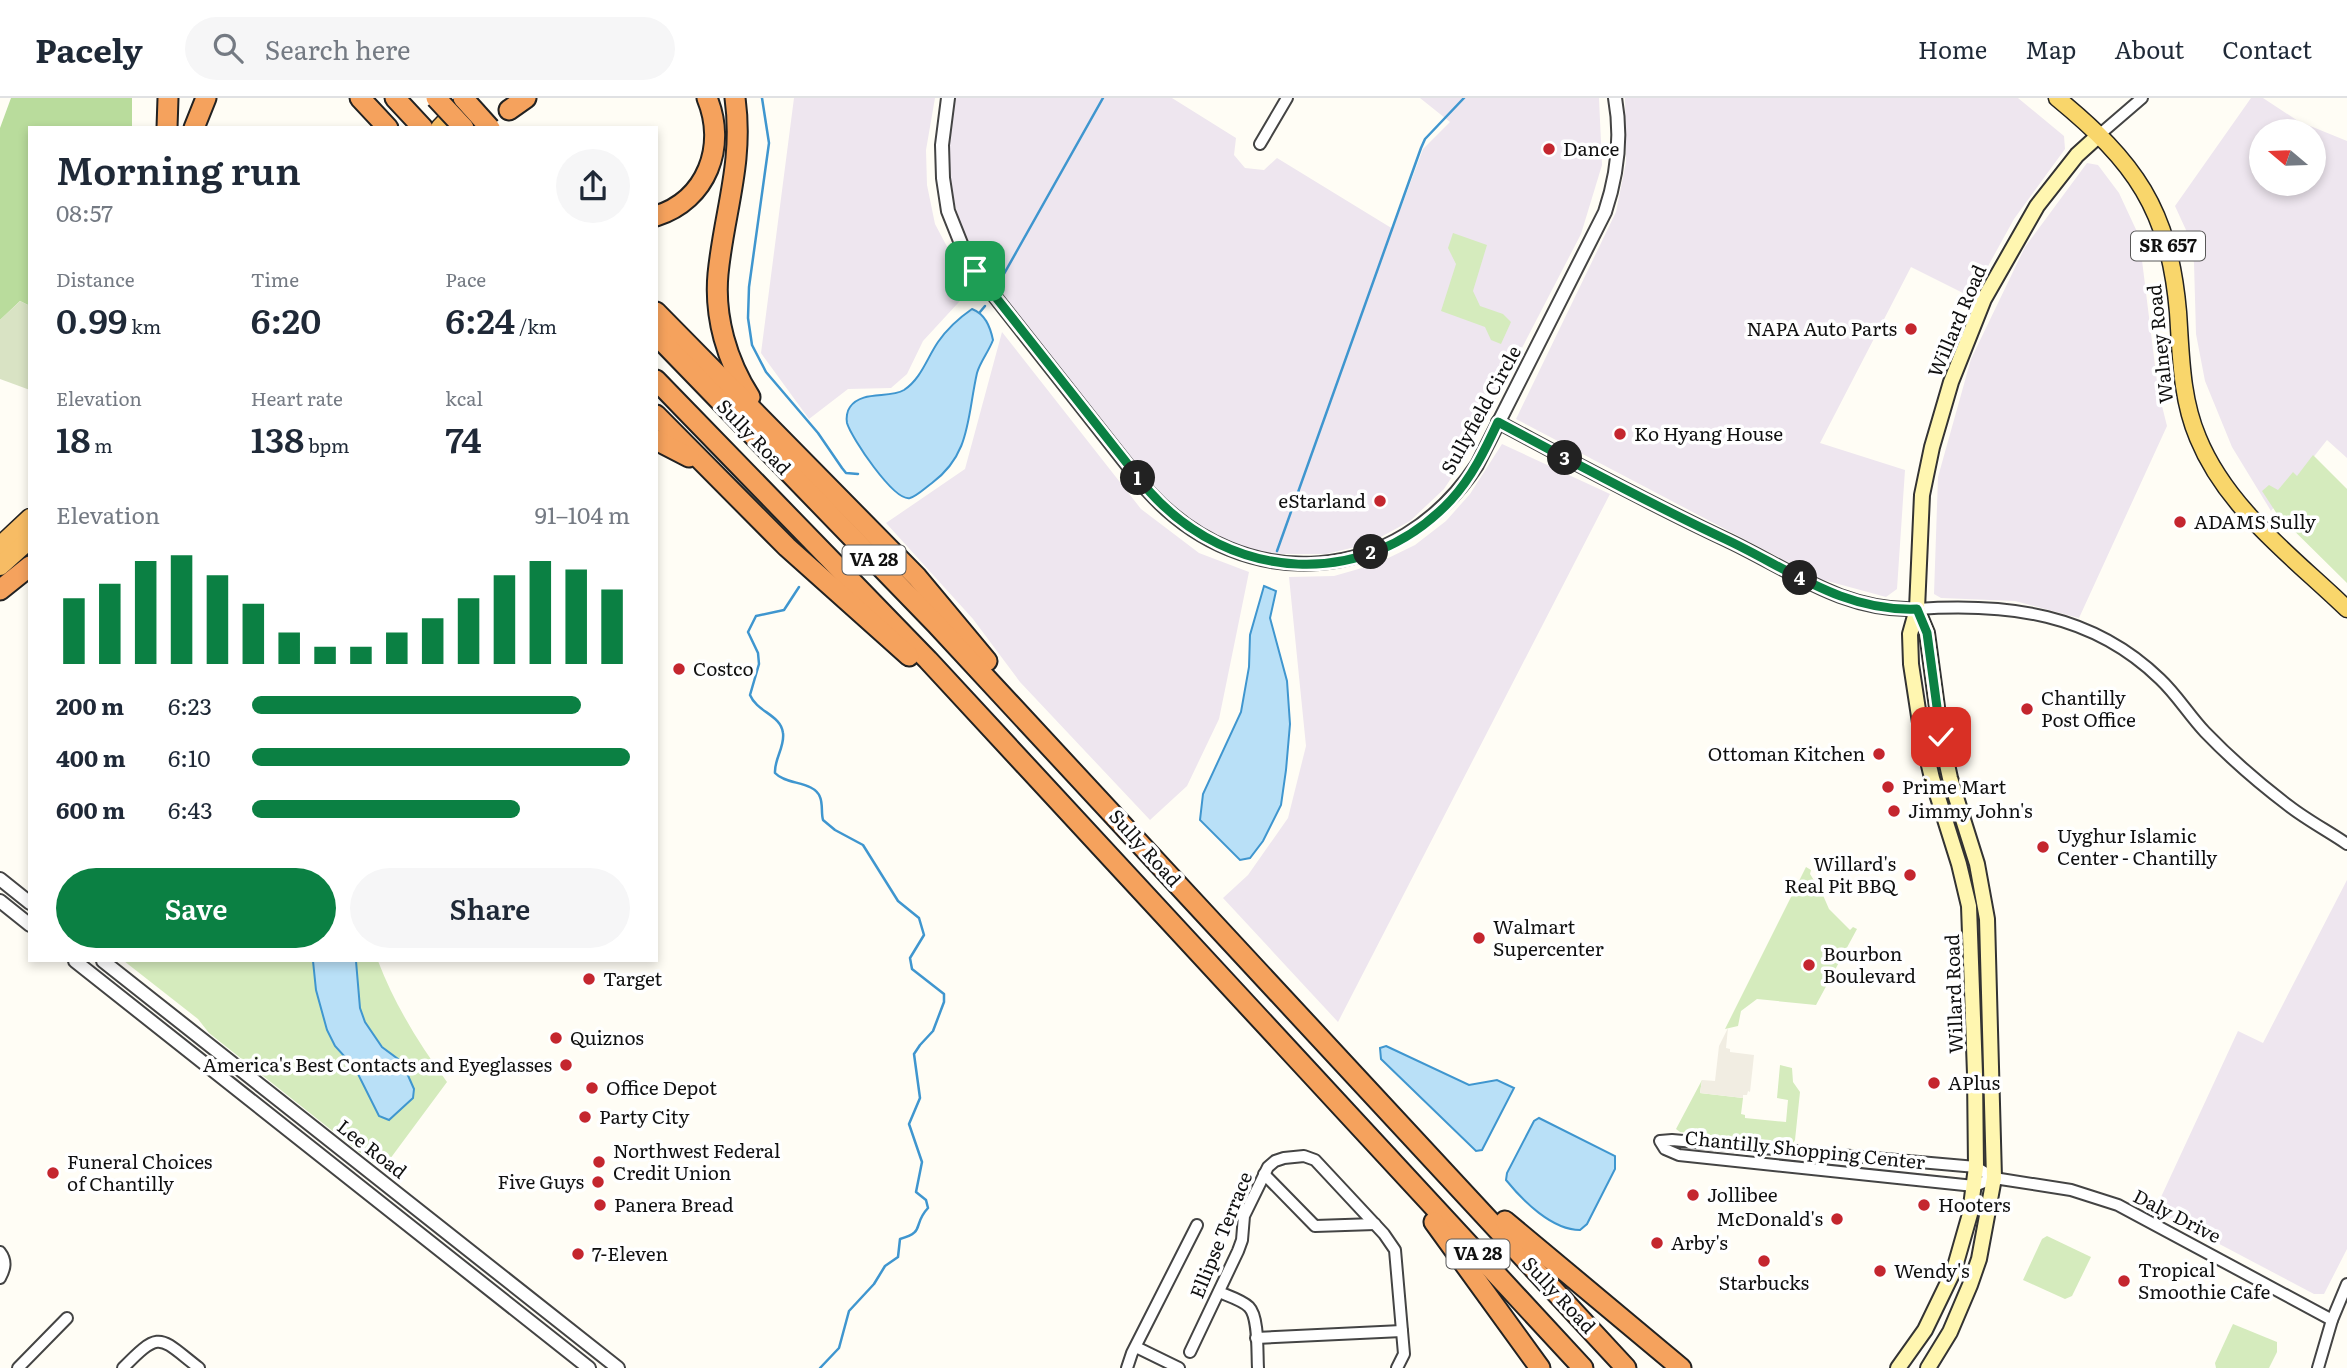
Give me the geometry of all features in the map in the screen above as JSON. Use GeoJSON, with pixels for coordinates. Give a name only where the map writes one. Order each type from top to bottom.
{"type":"FeatureCollection","features":[{"type":"Feature","properties":{"kind":"highway"},"geometry":{"type":"LineString","coordinates":[[167,126],[168,98]]}},
{"type":"Feature","properties":{"kind":"highway"},"geometry":{"type":"LineString","coordinates":[[195,126],[206,98]]}},
{"type":"Feature","properties":{"kind":"highway"},"geometry":{"type":"LineString","coordinates":[[360,98],[386,126]]}},
{"type":"Feature","properties":{"kind":"highway"},"geometry":{"type":"LineString","coordinates":[[436,98],[462,126]]}},
{"type":"Feature","properties":{"kind":"highway"},"geometry":{"type":"LineString","coordinates":[[463,98],[488,126]]}},
{"type":"Feature","properties":{"kind":"highway"},"geometry":{"type":"LineString","coordinates":[[442,126],[470,98]]}},
{"type":"Feature","properties":{"kind":"highway"},"geometry":{"type":"LineString","coordinates":[[658,215],[685,202],[709,170],[716,132],[707,98]]}},
{"type":"Feature","properties":{"kind":"highway"},"geometry":{"type":"LineString","coordinates":[[736,98],[739,139],[737,164],[718,275],[721,324],[738,377],[759,410],[798,458]]}},
{"type":"Feature","properties":{"kind":"highway"},"geometry":{"type":"LineString","coordinates":[[492,126],[519,102]]}},
{"type":"Feature","properties":{"kind":"highway"},"geometry":{"type":"LineString","coordinates":[[401,105],[421,126]]}},
{"type":"Feature","properties":{"kind":"highway"},"geometry":{"type":"LineString","coordinates":[[658,314],[917,577],[1089,787]]}},
{"type":"Feature","properties":{"kind":"highway","name":"Sully Road"},"geometry":{"type":"LineString","coordinates":[[658,337],[936,624],[1626,1368]]}},
{"type":"Feature","properties":{"kind":"highway","name":"Sully Road"},"geometry":{"type":"LineString","coordinates":[[658,382],[872,601],[1583,1368]]}},
{"type":"Feature","properties":{"kind":"highway"},"geometry":{"type":"LineString","coordinates":[[658,417],[818,577],[993,731]]}},
{"type":"Feature","properties":{"kind":"highway"},"geometry":{"type":"LineString","coordinates":[[658,441],[682,452],[723,482]]}},
{"type":"Feature","properties":{"kind":"highway"},"geometry":{"type":"LineString","coordinates":[[0,546],[28,520]]}},
{"type":"Feature","properties":{"kind":"highway"},"geometry":{"type":"LineString","coordinates":[[0,566],[28,541]]}},
{"type":"Feature","properties":{"kind":"highway"},"geometry":{"type":"LineString","coordinates":[[0,590],[28,566]]}},
{"type":"Feature","properties":{"kind":"highway"},"geometry":{"type":"LineString","coordinates":[[1373,1140],[1540,1368]]}},
{"type":"Feature","properties":{"kind":"highway"},"geometry":{"type":"LineString","coordinates":[[1419,1143],[1539,1251],[1681,1368]]}},
{"type":"Feature","properties":{"kind":"main road","name":"Walney Road"},"geometry":{"type":"LineString","coordinates":[[2057,98],[2099,135],[2138,181],[2165,234],[2174,276],[2186,397],[2198,439],[2229,494],[2347,609]]}},
{"type":"Feature","properties":{"kind":"main road","name":"Willard Road"},"geometry":{"type":"LineString","coordinates":[[1898,1368],[1925,1329],[1945,1290],[1963,1242],[1976,1167],[1969,906],[1932,778],[1922,736],[1911,664],[1910,634],[1917,609],[1922,495],[1942,410],[1962,349],[1984,299],[2021,232],[2059,176],[2099,135]]}},
{"type":"Feature","properties":{"kind":"main road","name":"Willard Road"},"geometry":{"type":"LineString","coordinates":[[1917,609],[1927,633],[1935,701],[1950,778],[1977,864],[1987,919],[1994,1178],[1979,1259],[1970,1285],[1950,1332],[1928,1368]]}},
{"type":"Feature","properties":{"kind":"street","name":"Sullyfield Circle"},"geometry":{"type":"LineString","coordinates":[[948,98],[942,145],[948,211],[966,257],[992,293],[1149,491],[1182,524],[1209,541],[1252,557],[1296,564],[1340,561],[1382,548],[1420,527],[1452,499],[1477,465],[1605,212],[1617,157],[1618,124],[1615,98]]}},
{"type":"Feature","properties":{"kind":"street"},"geometry":{"type":"LineString","coordinates":[[1260,144],[1287,98]]}},
{"type":"Feature","properties":{"kind":"street","name":"Willard Road"},"geometry":{"type":"LineString","coordinates":[[2099,135],[2142,98]]}},
{"type":"Feature","properties":{"kind":"street"},"geometry":{"type":"LineString","coordinates":[[1498,422],[1835,596],[1876,607],[2025,611],[2066,622],[2103,638],[2158,677],[2205,732],[2263,786],[2347,844]]}},
{"type":"Feature","properties":{"kind":"street"},"geometry":{"type":"LineString","coordinates":[[0,879],[28,901]]}},
{"type":"Feature","properties":{"kind":"street"},"geometry":{"type":"LineString","coordinates":[[0,901],[28,923]]}},
{"type":"Feature","properties":{"kind":"street","name":"Lee Road"},"geometry":{"type":"LineString","coordinates":[[76,962],[589,1368]]}},
{"type":"Feature","properties":{"kind":"street","name":"Lee Road"},"geometry":{"type":"LineString","coordinates":[[104,962],[618,1368]]}},
{"type":"Feature","properties":{"kind":"street"},"geometry":{"type":"LineString","coordinates":[[194,1055],[207,1043]]}},
{"type":"Feature","properties":{"kind":"street","name":"Chantilly Shopping Center"},"geometry":{"type":"LineString","coordinates":[[1974,1186],[1679,1154],[1665,1149],[1660,1141],[1976,1167]]}},
{"type":"Feature","properties":{"kind":"street","name":"Ellipse Terrace"},"geometry":{"type":"LineString","coordinates":[[1191,1353],[1241,1243],[1244,1216],[1265,1174],[1271,1164],[1280,1158],[1299,1156],[1312,1158],[1375,1224],[1395,1251],[1404,1354],[1397,1368]]}},
{"type":"Feature","properties":{"kind":"street","name":"Daly Drive"},"geometry":{"type":"LineString","coordinates":[[1976,1167],[1994,1178],[2071,1190],[2118,1205],[2332,1320]]}},
{"type":"Feature","properties":{"kind":"street"},"geometry":{"type":"LineString","coordinates":[[1265,1174],[1315,1226],[1375,1224]]}},
{"type":"Feature","properties":{"kind":"street"},"geometry":{"type":"LineString","coordinates":[[1974,1186],[1994,1178]]}},
{"type":"Feature","properties":{"kind":"street"},"geometry":{"type":"LineString","coordinates":[[1128,1368],[1197,1225]]}},
{"type":"Feature","properties":{"kind":"street"},"geometry":{"type":"LineString","coordinates":[[0,1252],[5,1267],[0,1278]]}},
{"type":"Feature","properties":{"kind":"street"},"geometry":{"type":"LineString","coordinates":[[2318,1368],[2332,1320],[2347,1284]]}},
{"type":"Feature","properties":{"kind":"street"},"geometry":{"type":"LineString","coordinates":[[1219,1292],[1251,1308],[1255,1317],[1258,1368]]}},
{"type":"Feature","properties":{"kind":"street"},"geometry":{"type":"LineString","coordinates":[[18,1368],[67,1318]]}},
{"type":"Feature","properties":{"kind":"street"},"geometry":{"type":"LineString","coordinates":[[1256,1338],[1402,1331]]}},
{"type":"Feature","properties":{"kind":"street"},"geometry":{"type":"LineString","coordinates":[[123,1368],[148,1344],[157,1341],[170,1345],[199,1368]]}},
{"type":"Feature","properties":{"kind":"street"},"geometry":{"type":"LineString","coordinates":[[1136,1347],[1179,1368]]}},
{"type":"Feature","properties":{"kind":"shaded area"},"geometry":{"type":"Polygon","coordinates":[[[794,98],[935,98],[926,150],[927,185],[935,224],[970,290],[923,341],[907,374],[891,388],[848,389],[809,419],[761,353],[794,98]]]}},
{"type":"Feature","properties":{"kind":"shaded area"},"geometry":{"type":"Polygon","coordinates":[[[955,98],[1172,98],[1236,138],[1234,155],[1245,168],[1264,170],[1277,158],[1393,229],[1423,149],[1450,122],[1420,98],[1599,98],[1602,165],[1581,234],[1467,454],[1444,489],[1410,521],[1368,544],[1326,554],[1276,554],[1241,547],[1207,532],[1154,490],[981,269],[963,233],[952,194],[949,151],[955,98]]]}},
{"type":"Feature","properties":{"kind":"shaded area"},"geometry":{"type":"Polygon","coordinates":[[[1625,98],[2018,98],[2064,136],[2065,149],[2014,219],[1971,297],[1911,267],[1820,443],[1905,470],[1897,589],[1886,597],[1820,579],[1516,419],[1616,212],[1626,162],[1625,98]]]}},
{"type":"Feature","properties":{"kind":"shaded area"},"geometry":{"type":"Polygon","coordinates":[[[2251,98],[2263,98],[2295,119],[2249,119],[2249,196],[2326,196],[2326,132],[2347,141],[2347,458],[2327,440],[2271,511],[2232,447],[2205,381],[2196,334],[2194,263],[2186,230],[2175,206],[2251,98]]]}},
{"type":"Feature","properties":{"kind":"shaded area"},"geometry":{"type":"Polygon","coordinates":[[[2087,163],[2098,165],[2119,193],[2139,236],[2158,390],[2167,426],[2079,618],[2015,601],[1941,598],[1934,594],[1938,477],[1971,359],[2025,247],[2087,163]]]}},
{"type":"Feature","properties":{"kind":"shaded area"},"geometry":{"type":"Polygon","coordinates":[[[1002,332],[1141,509],[1199,553],[1249,572],[1219,719],[1187,786],[1150,820],[1020,682],[973,619],[886,523],[965,469],[1002,332]]]}},
{"type":"Feature","properties":{"kind":"shaded area"},"geometry":{"type":"Polygon","coordinates":[[[1502,444],[1610,494],[1338,1022],[1223,898],[1248,875],[1288,818],[1306,746],[1289,577],[1334,576],[1376,564],[1415,545],[1446,521],[1470,494],[1502,444]]]}},
{"type":"Feature","properties":{"kind":"shaded area"},"geometry":{"type":"Polygon","coordinates":[[[2347,880],[2347,1249],[2324,1294],[2314,1294],[2155,1210],[2238,1031],[2263,1043],[2347,880]]]}},
{"type":"Feature","properties":{"kind":"shaded area"},"geometry":{"type":"Polygon","coordinates":[[[1728,1028],[1726,1048],[1730,1049],[1730,1052],[1754,1055],[1750,1092],[1743,1095],[1743,1098],[1700,1093],[1702,1080],[1715,1081],[1719,1046],[1728,1028]]]}},
{"type":"Feature","properties":{"kind":"green space"},"geometry":{"type":"Polygon","coordinates":[[[11,98],[132,98],[132,126],[28,126],[28,305],[20,301],[0,320],[0,128],[11,98]]]}},
{"type":"Feature","properties":{"kind":"green space"},"geometry":{"type":"Polygon","coordinates":[[[1453,233],[1487,245],[1473,291],[1480,306],[1503,314],[1511,322],[1501,344],[1491,340],[1485,327],[1441,311],[1456,264],[1448,248],[1453,233]]]}},
{"type":"Feature","properties":{"kind":"green space"},"geometry":{"type":"Polygon","coordinates":[[[20,301],[28,305],[28,389],[0,379],[0,320],[20,301]]]}},
{"type":"Feature","properties":{"kind":"green space"},"geometry":{"type":"Polygon","coordinates":[[[2313,455],[2347,489],[2347,583],[2277,514],[2262,491],[2269,485],[2278,490],[2293,472],[2297,476],[2313,455]]]}},
{"type":"Feature","properties":{"kind":"green space"},"geometry":{"type":"Polygon","coordinates":[[[1806,867],[1811,870],[1810,874],[1829,909],[1850,930],[1853,927],[1857,929],[1816,1005],[1757,999],[1741,1011],[1738,1026],[1725,1029],[1806,867]]]}},
{"type":"Feature","properties":{"kind":"green space"},"geometry":{"type":"Polygon","coordinates":[[[125,962],[313,962],[316,990],[327,1030],[335,1046],[355,1068],[367,1093],[414,1089],[402,1062],[382,1046],[365,1022],[360,1008],[356,962],[378,962],[408,1024],[447,1082],[387,1163],[373,1163],[209,1033],[198,1019],[125,962]]]}},
{"type":"Feature","properties":{"kind":"green space"},"geometry":{"type":"Polygon","coordinates":[[[1780,1065],[1792,1068],[1793,1082],[1800,1092],[1793,1143],[1680,1132],[1676,1129],[1702,1080],[1700,1093],[1743,1098],[1741,1114],[1745,1115],[1745,1118],[1786,1122],[1788,1100],[1777,1098],[1780,1065]]]}},
{"type":"Feature","properties":{"kind":"green space"},"geometry":{"type":"Polygon","coordinates":[[[2047,1236],[2091,1257],[2072,1296],[2065,1299],[2023,1280],[2042,1239],[2047,1236]]]}},
{"type":"Feature","properties":{"kind":"green space"},"geometry":{"type":"Polygon","coordinates":[[[2233,1324],[2277,1342],[2277,1352],[2269,1368],[2216,1368],[2215,1363],[2233,1324]]]}},
{"type":"Feature","properties":{"kind":"water"},"geometry":{"type":"Polygon","coordinates":[[[972,309],[986,321],[993,340],[977,373],[961,447],[945,472],[932,483],[913,497],[903,496],[884,480],[856,441],[847,423],[848,410],[861,398],[904,390],[919,374],[942,337],[972,309]]]}},
{"type":"Feature","properties":{"kind":"water"},"geometry":{"type":"Polygon","coordinates":[[[1264,586],[1276,591],[1270,618],[1287,681],[1290,724],[1286,770],[1281,805],[1263,841],[1250,858],[1240,860],[1200,820],[1203,794],[1241,712],[1249,667],[1250,635],[1264,586]]]}},
{"type":"Feature","properties":{"kind":"water"},"geometry":{"type":"Polygon","coordinates":[[[313,962],[356,962],[360,1008],[365,1022],[382,1047],[402,1062],[414,1089],[413,1098],[389,1120],[379,1116],[355,1068],[335,1046],[327,1030],[316,990],[313,962]]]}},
{"type":"Feature","properties":{"kind":"water"},"geometry":{"type":"Polygon","coordinates":[[[1386,1046],[1469,1085],[1497,1080],[1514,1088],[1482,1150],[1476,1151],[1381,1059],[1380,1048],[1386,1046]]]}},
{"type":"Feature","properties":{"kind":"water"},"geometry":{"type":"Polygon","coordinates":[[[1539,1118],[1615,1156],[1615,1169],[1587,1224],[1580,1230],[1569,1229],[1549,1220],[1521,1197],[1506,1180],[1534,1121],[1539,1118]]]}},
{"type":"Feature","properties":{"kind":"waterway"},"geometry":{"type":"LineString","coordinates":[[762,98],[769,143],[749,287],[748,318],[752,345],[766,372],[818,433],[846,473],[858,474]]}},
{"type":"Feature","properties":{"kind":"waterway"},"geometry":{"type":"LineString","coordinates":[[1000,281],[1103,98]]}},
{"type":"Feature","properties":{"kind":"waterway"},"geometry":{"type":"LineString","coordinates":[[1277,551],[1421,148],[1425,139],[1464,98]]}},
{"type":"Feature","properties":{"kind":"waterway"},"geometry":{"type":"LineString","coordinates":[[980,312],[985,306]]}},
{"type":"Feature","properties":{"kind":"waterway"},"geometry":{"type":"LineString","coordinates":[[799,587],[784,610],[756,616],[748,632],[758,653],[759,664],[750,695],[758,706],[778,722],[783,733],[775,773],[817,792],[821,800],[823,820],[835,830],[863,845],[898,901],[919,918],[924,935],[910,958],[912,969],[944,994],[944,1002],[933,1031],[914,1054],[920,1098],[909,1124],[922,1162],[916,1192],[926,1200],[928,1208],[916,1231],[900,1239],[898,1257],[885,1266],[874,1284],[849,1311],[839,1348],[820,1368]]}},
{"type":"Feature","properties":{"kind":"place","name":"Dance"},"geometry":{"type":"Point","coordinates":[1549,149]}},
{"type":"Feature","properties":{"kind":"place","name":"NAPA Auto Parts"},"geometry":{"type":"Point","coordinates":[1911,329]}},
{"type":"Feature","properties":{"kind":"place","name":"Ko Hyang House"},"geometry":{"type":"Point","coordinates":[1620,434]}},
{"type":"Feature","properties":{"kind":"place","name":"eStarland"},"geometry":{"type":"Point","coordinates":[1380,501]}},
{"type":"Feature","properties":{"kind":"place","name":"ADAMS Sully"},"geometry":{"type":"Point","coordinates":[2180,522]}},
{"type":"Feature","properties":{"kind":"place","name":"Costco"},"geometry":{"type":"Point","coordinates":[679,669]}},
{"type":"Feature","properties":{"kind":"place","name":"Chantilly Post Office"},"geometry":{"type":"Point","coordinates":[2027,709]}},
{"type":"Feature","properties":{"kind":"place","name":"Ottoman Kitchen"},"geometry":{"type":"Point","coordinates":[1879,754]}},
{"type":"Feature","properties":{"kind":"place","name":"Prime Mart"},"geometry":{"type":"Point","coordinates":[1888,787]}},
{"type":"Feature","properties":{"kind":"place","name":"Jimmy John's"},"geometry":{"type":"Point","coordinates":[1894,811]}},
{"type":"Feature","properties":{"kind":"place","name":"Uyghur Islamic Center - Chantilly"},"geometry":{"type":"Point","coordinates":[2043,847]}},
{"type":"Feature","properties":{"kind":"place","name":"Willard's Real Pit BBQ"},"geometry":{"type":"Point","coordinates":[1910,875]}},
{"type":"Feature","properties":{"kind":"place","name":"Walmart Supercenter"},"geometry":{"type":"Point","coordinates":[1479,938]}},
{"type":"Feature","properties":{"kind":"place","name":"Bourbon Boulevard"},"geometry":{"type":"Point","coordinates":[1809,965]}},
{"type":"Feature","properties":{"kind":"place","name":"Target"},"geometry":{"type":"Point","coordinates":[589,979]}},
{"type":"Feature","properties":{"kind":"place","name":"Quiznos"},"geometry":{"type":"Point","coordinates":[556,1038]}},
{"type":"Feature","properties":{"kind":"place","name":"America's Best Contacts and Eyeglasses"},"geometry":{"type":"Point","coordinates":[566,1065]}},
{"type":"Feature","properties":{"kind":"place","name":"APlus"},"geometry":{"type":"Point","coordinates":[1934,1083]}},
{"type":"Feature","properties":{"kind":"place","name":"Office Depot"},"geometry":{"type":"Point","coordinates":[592,1088]}},
{"type":"Feature","properties":{"kind":"place","name":"Party City"},"geometry":{"type":"Point","coordinates":[585,1117]}},
{"type":"Feature","properties":{"kind":"place","name":"Northwest Federal Credit Union"},"geometry":{"type":"Point","coordinates":[599,1162]}},
{"type":"Feature","properties":{"kind":"place","name":"Funeral Choices of Chantilly"},"geometry":{"type":"Point","coordinates":[53,1173]}},
{"type":"Feature","properties":{"kind":"place","name":"Five Guys"},"geometry":{"type":"Point","coordinates":[598,1182]}},
{"type":"Feature","properties":{"kind":"place","name":"Jollibee"},"geometry":{"type":"Point","coordinates":[1693,1195]}},
{"type":"Feature","properties":{"kind":"place","name":"Panera Bread"},"geometry":{"type":"Point","coordinates":[600,1205]}},
{"type":"Feature","properties":{"kind":"place","name":"Hooters"},"geometry":{"type":"Point","coordinates":[1924,1205]}},
{"type":"Feature","properties":{"kind":"place","name":"McDonald's"},"geometry":{"type":"Point","coordinates":[1837,1219]}},
{"type":"Feature","properties":{"kind":"place","name":"Arby's"},"geometry":{"type":"Point","coordinates":[1657,1243]}},
{"type":"Feature","properties":{"kind":"place","name":"7-Eleven"},"geometry":{"type":"Point","coordinates":[578,1254]}},
{"type":"Feature","properties":{"kind":"place","name":"Starbucks"},"geometry":{"type":"Point","coordinates":[1764,1261]}},
{"type":"Feature","properties":{"kind":"place","name":"Wendy's"},"geometry":{"type":"Point","coordinates":[1880,1271]}},
{"type":"Feature","properties":{"kind":"place","name":"Tropical Smoothie Cafe"},"geometry":{"type":"Point","coordinates":[2124,1281]}},
{"type":"Feature","properties":{"kind":"route"},"geometry":{"type":"LineString","coordinates":[[975,271],[1159,503],[1182,524],[1209,541],[1266,561],[1296,564],[1340,561],[1382,548],[1420,527],[1452,499],[1477,465],[1498,422],[1835,596],[1876,607],[1917,609],[1927,633],[1941,737]]}}]}
